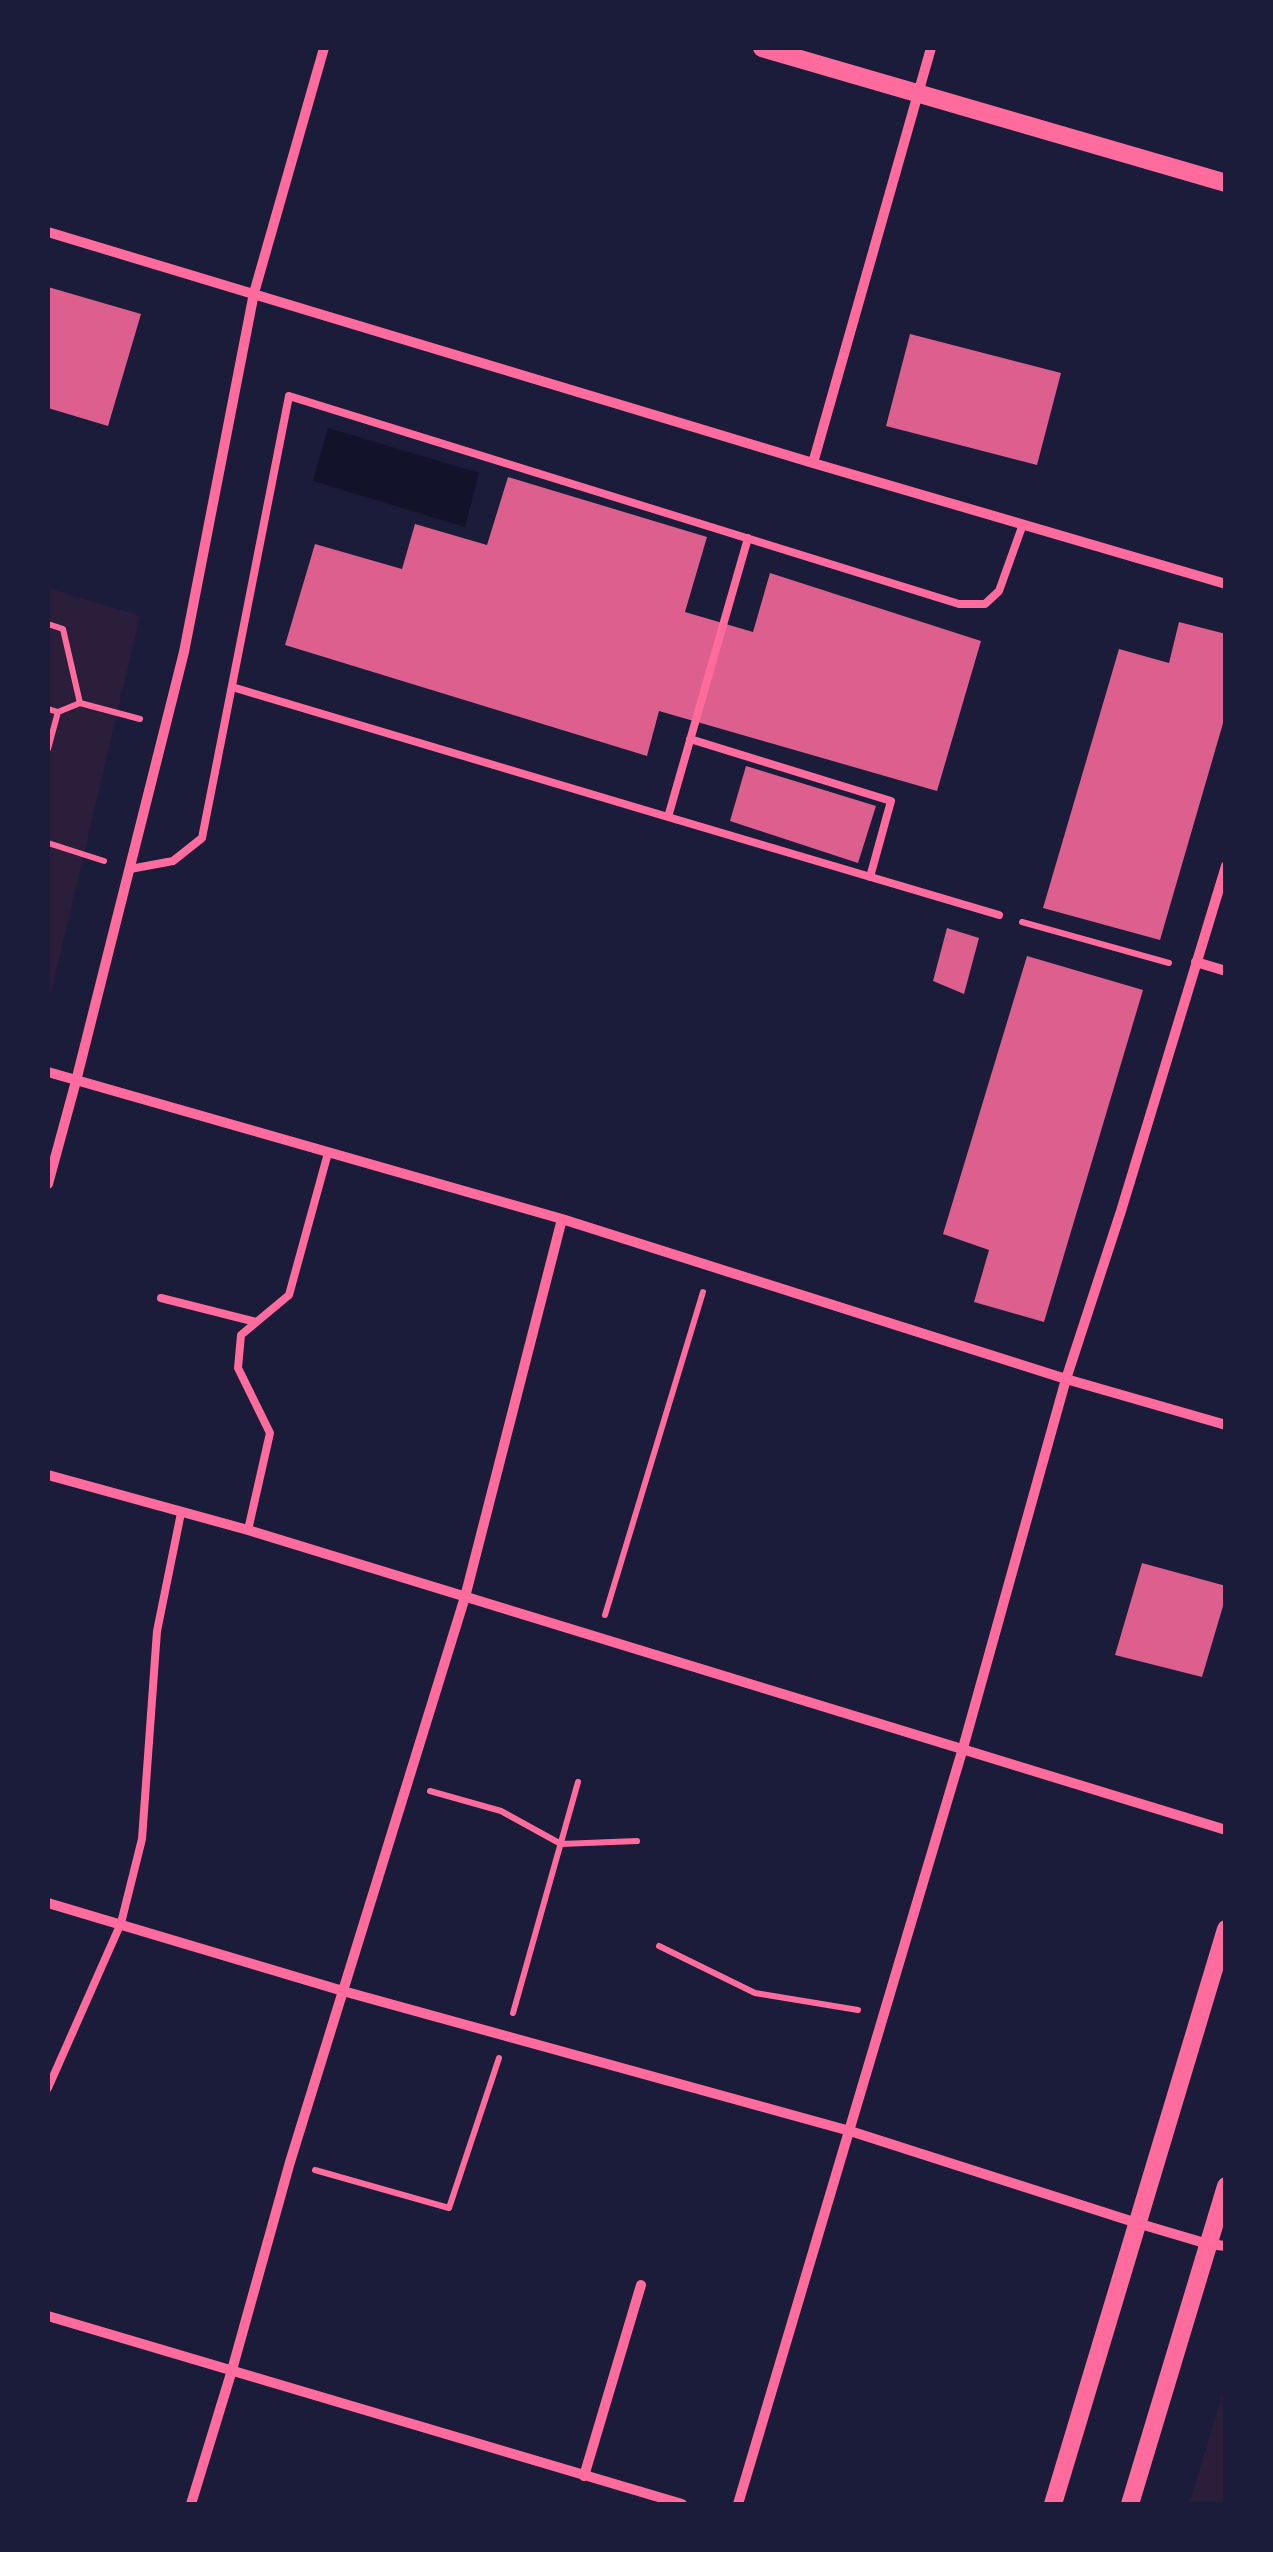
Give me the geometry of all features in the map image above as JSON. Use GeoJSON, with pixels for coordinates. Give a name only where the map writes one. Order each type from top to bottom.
{"type":"FeatureCollection","features":[{"type":"Feature","properties":{"kind":"street"},"geometry":{"type":"LineString","coordinates":[[48,1184],[184,652],[254,293],[324,48]]}},
{"type":"Feature","properties":{"kind":"street"},"geometry":{"type":"LineString","coordinates":[[762,48],[1226,184]]}},
{"type":"Feature","properties":{"kind":"street"},"geometry":{"type":"LineString","coordinates":[[813,463],[931,48]]}},
{"type":"Feature","properties":{"kind":"street"},"geometry":{"type":"LineString","coordinates":[[48,232],[1226,584]]}},
{"type":"Feature","properties":{"kind":"street"},"geometry":{"type":"LineString","coordinates":[[738,2504],[963,1748],[1066,1379],[1226,866]]}},
{"type":"Feature","properties":{"kind":"street"},"geometry":{"type":"LineString","coordinates":[[1195,966],[1226,971]]}},
{"type":"Feature","properties":{"kind":"street"},"geometry":{"type":"LineString","coordinates":[[48,1072],[562,1219],[1066,1379],[1226,1425]]}},
{"type":"Feature","properties":{"kind":"street"},"geometry":{"type":"LineString","coordinates":[[191,2504],[290,2162],[465,1596],[562,1219]]}},
{"type":"Feature","properties":{"kind":"street"},"geometry":{"type":"LineString","coordinates":[[48,1475],[248,1530],[1226,1830]]}},
{"type":"Feature","properties":{"kind":"street"},"geometry":{"type":"LineString","coordinates":[[48,1903],[344,1991],[850,2131],[1217,2245]]}},
{"type":"Feature","properties":{"kind":"street"},"geometry":{"type":"LineString","coordinates":[[1053,2504],[1226,1929]]}},
{"type":"Feature","properties":{"kind":"street"},"geometry":{"type":"LineString","coordinates":[[1130,2504],[1217,2245],[1226,2186]]}},
{"type":"Feature","properties":{"kind":"street"},"geometry":{"type":"LineString","coordinates":[[584,2476],[641,2285]]}},
{"type":"Feature","properties":{"kind":"street"},"geometry":{"type":"LineString","coordinates":[[48,2316],[682,2504]]}},
{"type":"Feature","properties":{"kind":"lane"},"geometry":{"type":"LineString","coordinates":[[130,869],[173,862],[202,838],[289,396],[959,604],[985,604],[999,592],[1023,524]]}},
{"type":"Feature","properties":{"kind":"lane"},"geometry":{"type":"LineString","coordinates":[[668,817],[748,538]]}},
{"type":"Feature","properties":{"kind":"lane"},"geometry":{"type":"LineString","coordinates":[[232,687],[999,916]]}},
{"type":"Feature","properties":{"kind":"lane"},"geometry":{"type":"LineString","coordinates":[[690,739],[891,801],[870,876]]}},
{"type":"Feature","properties":{"kind":"lane"},"geometry":{"type":"LineString","coordinates":[[248,1530],[270,1433],[238,1368],[241,1335],[289,1295],[328,1153]]}},
{"type":"Feature","properties":{"kind":"lane"},"geometry":{"type":"LineString","coordinates":[[162,1298],[256,1322]]}},
{"type":"Feature","properties":{"kind":"lane"},"geometry":{"type":"LineString","coordinates":[[48,2088],[120,1924],[142,1839],[156,1631],[181,1513]]}},
{"type":"Feature","properties":{"kind":"path"},"geometry":{"type":"LineString","coordinates":[[48,624],[63,629],[80,703]]}},
{"type":"Feature","properties":{"kind":"path"},"geometry":{"type":"LineString","coordinates":[[48,710],[58,712],[80,703],[166,726]]}},
{"type":"Feature","properties":{"kind":"path"},"geometry":{"type":"LineString","coordinates":[[48,749],[58,712]]}},
{"type":"Feature","properties":{"kind":"path"},"geometry":{"type":"LineString","coordinates":[[48,844],[130,869]]}},
{"type":"Feature","properties":{"kind":"path"},"geometry":{"type":"LineString","coordinates":[[999,916],[1195,966]]}},
{"type":"Feature","properties":{"kind":"path"},"geometry":{"type":"LineString","coordinates":[[598,1638],[710,1267]]}},
{"type":"Feature","properties":{"kind":"path"},"geometry":{"type":"LineString","coordinates":[[406,1784],[501,1811],[562,1844],[637,1841]]}},
{"type":"Feature","properties":{"kind":"path"},"geometry":{"type":"LineString","coordinates":[[659,1946],[755,1993],[884,2015]]}},
{"type":"Feature","properties":{"kind":"shaded area"},"geometry":{"type":"Polygon","coordinates":[[[328,428],[479,473],[465,527],[313,481],[328,428]]]}},
{"type":"Feature","properties":{"kind":"shaded area"},"geometry":{"type":"Polygon","coordinates":[[[48,588],[140,616],[48,1006],[48,588]]]}},
{"type":"Feature","properties":{"kind":"shaded area"},"geometry":{"type":"Polygon","coordinates":[[[1225,2386],[1225,2504],[1189,2504],[1225,2386]]]}},
{"type":"Feature","properties":{"kind":"building"},"geometry":{"type":"Polygon","coordinates":[[[48,287],[141,314],[108,426],[48,408],[48,287]]]}},
{"type":"Feature","properties":{"kind":"building"},"geometry":{"type":"Polygon","coordinates":[[[910,334],[1061,373],[1037,465],[886,426],[910,334]]]}},
{"type":"Feature","properties":{"kind":"building"},"geometry":{"type":"Polygon","coordinates":[[[508,477],[707,537],[685,612],[753,632],[770,573],[981,641],[937,791],[659,711],[647,756],[285,645],[315,544],[402,569],[415,524],[487,545],[508,477]]]}},
{"type":"Feature","properties":{"kind":"building"},"geometry":{"type":"Polygon","coordinates":[[[1179,622],[1226,634],[1226,713],[1160,940],[1043,908],[1119,649],[1169,663],[1179,622]]]}},
{"type":"Feature","properties":{"kind":"building"},"geometry":{"type":"Polygon","coordinates":[[[746,766],[876,806],[858,863],[730,821],[746,766]]]}},
{"type":"Feature","properties":{"kind":"building"},"geometry":{"type":"Polygon","coordinates":[[[947,928],[979,938],[964,994],[933,981],[947,928]]]}},
{"type":"Feature","properties":{"kind":"building"},"geometry":{"type":"Polygon","coordinates":[[[1027,956],[1143,990],[1044,1322],[974,1302],[989,1250],[943,1234],[1027,956]]]}},
{"type":"Feature","properties":{"kind":"building"},"geometry":{"type":"Polygon","coordinates":[[[1142,1563],[1226,1586],[1202,1677],[1115,1655],[1142,1563]]]}}]}
